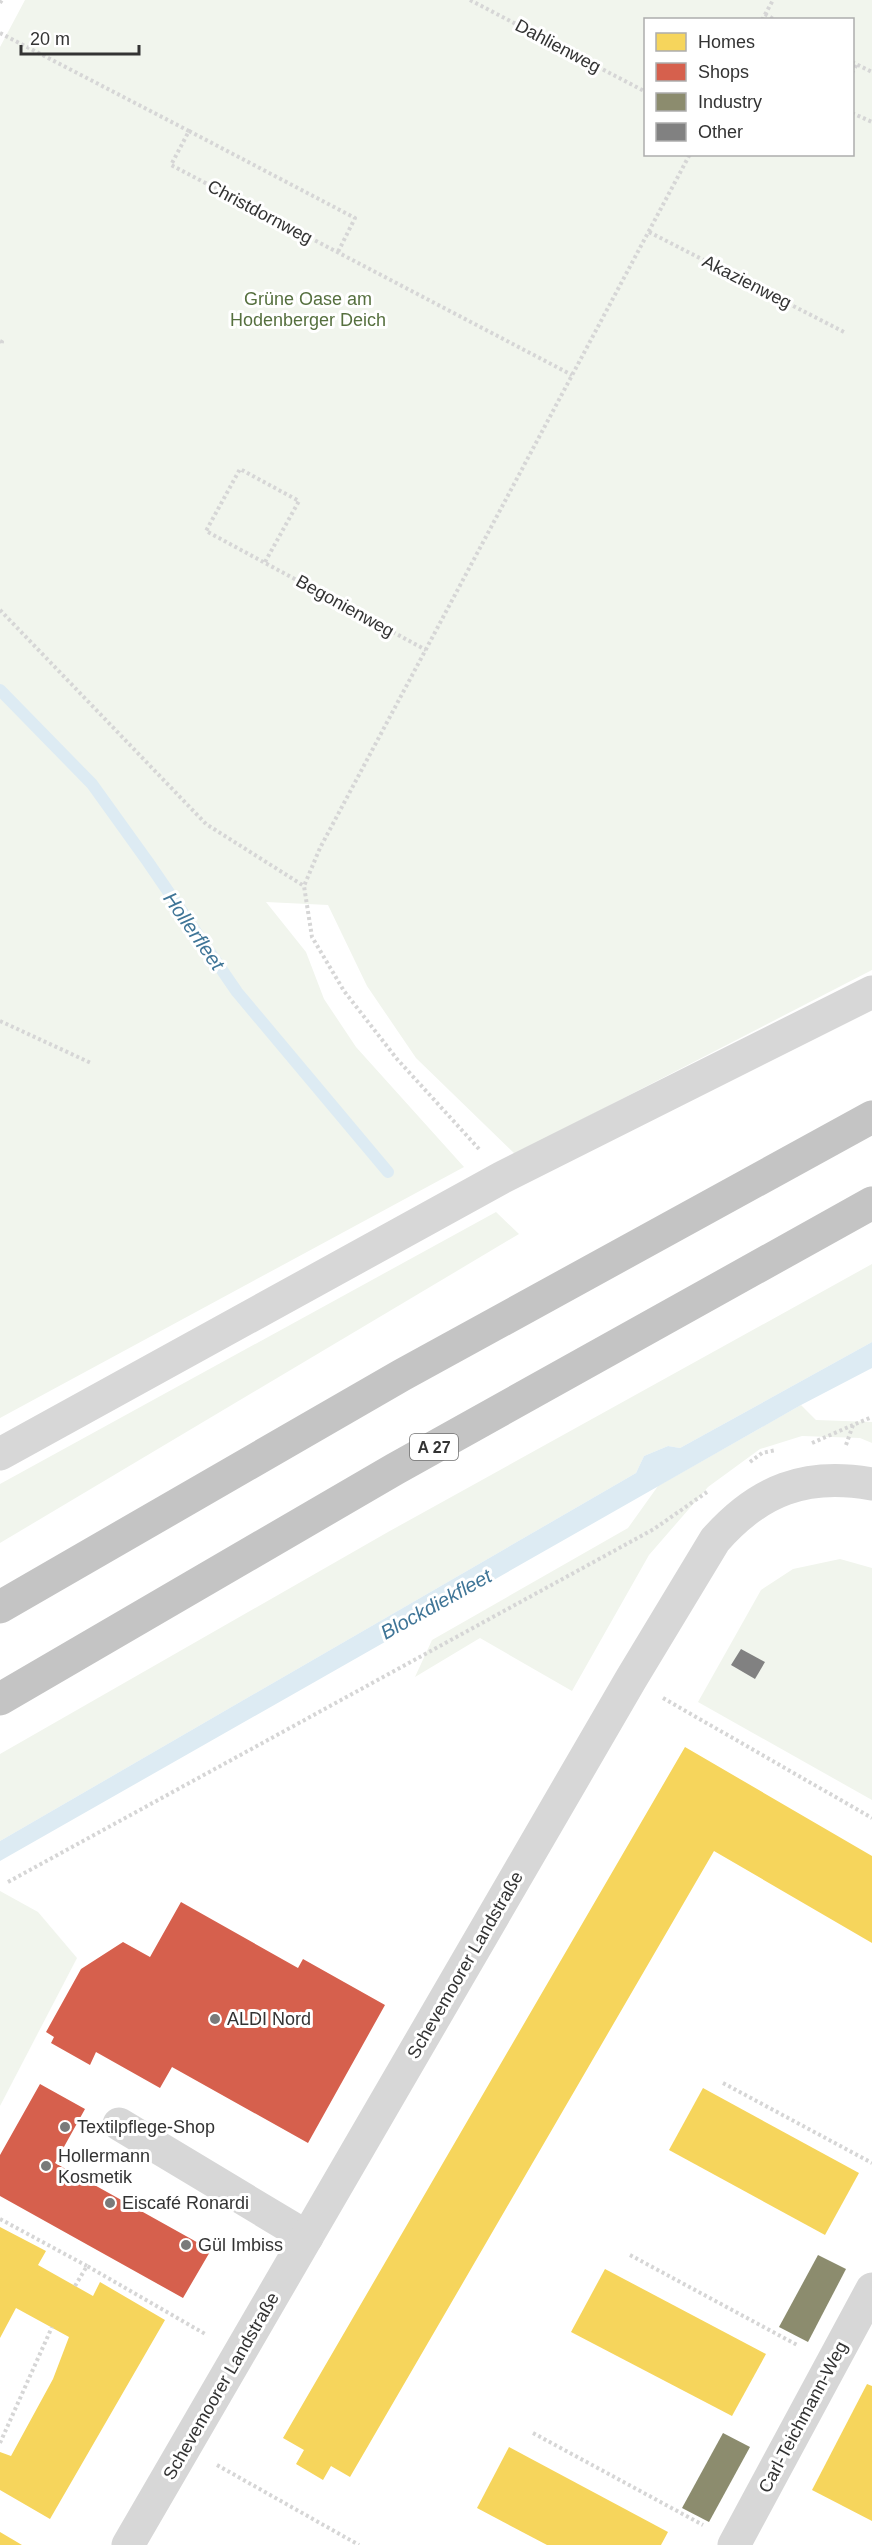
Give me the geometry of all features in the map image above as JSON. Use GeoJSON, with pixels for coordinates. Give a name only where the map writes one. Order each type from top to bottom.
{"type":"FeatureCollection","features":[{"type":"Feature","properties":{"kind":"highway"},"geometry":{"type":"LineString","coordinates":[[0,1607],[402,1375],[872,1117]]}},
{"type":"Feature","properties":{"kind":"highway","name":"A 27"},"geometry":{"type":"LineString","coordinates":[[0,1699],[395,1469],[872,1203]]}},
{"type":"Feature","properties":{"kind":"street"},"geometry":{"type":"LineString","coordinates":[[0,1454],[503,1178],[872,992]]}},
{"type":"Feature","properties":{"kind":"street","name":"Schevemoorer Landstraße"},"geometry":{"type":"LineString","coordinates":[[128,2545],[631,1679],[715,1540],[732,1521],[757,1501],[787,1486],[833,1479],[872,1484]]}},
{"type":"Feature","properties":{"kind":"street"},"geometry":{"type":"LineString","coordinates":[[119,2124],[307,2237]]}},
{"type":"Feature","properties":{"kind":"street","name":"Carl-Teichmann-Weg"},"geometry":{"type":"LineString","coordinates":[[734,2544],[872,2289]]}},
{"type":"Feature","properties":{"kind":"path","name":"Dahlienweg"},"geometry":{"type":"LineString","coordinates":[[470,0],[644,91]]}},
{"type":"Feature","properties":{"kind":"path"},"geometry":{"type":"LineString","coordinates":[[763,18],[773,0]]}},
{"type":"Feature","properties":{"kind":"path"},"geometry":{"type":"LineString","coordinates":[[765,14],[771,18]]}},
{"type":"Feature","properties":{"kind":"path"},"geometry":{"type":"LineString","coordinates":[[0,33],[355,218],[338,252]]}},
{"type":"Feature","properties":{"kind":"path"},"geometry":{"type":"LineString","coordinates":[[854,63],[872,72]]}},
{"type":"Feature","properties":{"kind":"path"},"geometry":{"type":"LineString","coordinates":[[854,69],[857,64]]}},
{"type":"Feature","properties":{"kind":"path"},"geometry":{"type":"LineString","coordinates":[[854,114],[872,122]]}},
{"type":"Feature","properties":{"kind":"path","name":"Christdornweg"},"geometry":{"type":"LineString","coordinates":[[189,131],[171,165],[572,375]]}},
{"type":"Feature","properties":{"kind":"path"},"geometry":{"type":"LineString","coordinates":[[503,1178],[440,1104],[397,1059],[344,991],[312,937],[304,886],[320,848],[689,156]]}},
{"type":"Feature","properties":{"kind":"path","name":"Akazienweg"},"geometry":{"type":"LineString","coordinates":[[649,232],[844,332]]}},
{"type":"Feature","properties":{"kind":"path"},"geometry":{"type":"LineString","coordinates":[[0,341],[2,342],[0,345]]}},
{"type":"Feature","properties":{"kind":"path","name":"Begonienweg"},"geometry":{"type":"LineString","coordinates":[[265,562],[299,501],[240,469],[206,531],[426,650]]}},
{"type":"Feature","properties":{"kind":"path"},"geometry":{"type":"LineString","coordinates":[[0,610],[206,824],[304,886]]}},
{"type":"Feature","properties":{"kind":"path"},"geometry":{"type":"LineString","coordinates":[[0,1021],[91,1064]]}},
{"type":"Feature","properties":{"kind":"path"},"geometry":{"type":"LineString","coordinates":[[804,1444],[853,1425]]}},
{"type":"Feature","properties":{"kind":"path"},"geometry":{"type":"LineString","coordinates":[[744,1466],[762,1453],[783,1449]]}},
{"type":"Feature","properties":{"kind":"path"},"geometry":{"type":"LineString","coordinates":[[8,1882],[654,1529],[708,1491]]}},
{"type":"Feature","properties":{"kind":"path"},"geometry":{"type":"LineString","coordinates":[[631,1679],[872,1818]]}},
{"type":"Feature","properties":{"kind":"path"},"geometry":{"type":"LineString","coordinates":[[723,2083],[872,2163]]}},
{"type":"Feature","properties":{"kind":"path"},"geometry":{"type":"LineString","coordinates":[[0,2219],[87,2266],[239,2354]]}},
{"type":"Feature","properties":{"kind":"path"},"geometry":{"type":"LineString","coordinates":[[630,2255],[831,2364]]}},
{"type":"Feature","properties":{"kind":"path"},"geometry":{"type":"LineString","coordinates":[[75,2286],[87,2266]]}},
{"type":"Feature","properties":{"kind":"path"},"geometry":{"type":"LineString","coordinates":[[0,2443],[52,2327]]}},
{"type":"Feature","properties":{"kind":"path"},"geometry":{"type":"LineString","coordinates":[[533,2433],[734,2544]]}},
{"type":"Feature","properties":{"kind":"path"},"geometry":{"type":"LineString","coordinates":[[184,2448],[255,2485],[359,2545]]}},
{"type":"Feature","properties":{"kind":"green space","name":"Grüne Oase am Hodenberger Deich"},"geometry":{"type":"Polygon","coordinates":[[[25,0],[872,0],[872,970],[515,1154],[416,1058],[367,986],[328,905],[266,902],[306,952],[324,999],[356,1047],[464,1167],[0,1418],[0,47],[25,0]]]}},
{"type":"Feature","properties":{"kind":"green space"},"geometry":{"type":"Polygon","coordinates":[[[496,1212],[519,1234],[0,1543],[0,1484],[496,1212]]]}},
{"type":"Feature","properties":{"kind":"green space"},"geometry":{"type":"Polygon","coordinates":[[[872,1264],[872,1342],[680,1448],[668,1446],[644,1456],[636,1473],[0,1841],[0,1754],[388,1532],[872,1264]]]}},
{"type":"Feature","properties":{"kind":"green space"},"geometry":{"type":"Polygon","coordinates":[[[801,1405],[816,1420],[872,1422],[872,1443],[860,1438],[802,1436],[760,1449],[708,1487],[649,1555],[572,1691],[480,1638],[415,1677],[432,1640],[628,1528],[658,1486],[801,1405]]]}},
{"type":"Feature","properties":{"kind":"green space"},"geometry":{"type":"Polygon","coordinates":[[[840,1559],[872,1568],[872,1800],[698,1702],[761,1590],[793,1569],[840,1559]]]}},
{"type":"Feature","properties":{"kind":"green space"},"geometry":{"type":"Polygon","coordinates":[[[0,1891],[38,1912],[77,1958],[0,2106],[0,1891]]]}},
{"type":"Feature","properties":{"kind":"water","name":"Blockdiekfleet"},"geometry":{"type":"Polygon","coordinates":[[[872,1342],[872,1368],[801,1405],[0,1861],[0,1841],[636,1473],[644,1456],[668,1446],[680,1448],[872,1342]]]}},
{"type":"Feature","properties":{"kind":"building: Homes"},"geometry":{"type":"Polygon","coordinates":[[[685,1747],[872,1856],[872,1943],[714,1851],[350,2477],[331,2466],[323,2480],[296,2464],[304,2450],[283,2438],[685,1747]]]}},
{"type":"Feature","properties":{"kind":"building: Homes"},"geometry":{"type":"Polygon","coordinates":[[[703,2088],[859,2173],[825,2235],[669,2150],[703,2088]]]}},
{"type":"Feature","properties":{"kind":"building: Homes"},"geometry":{"type":"Polygon","coordinates":[[[0,2227],[46,2251],[38,2265],[93,2296],[100,2282],[165,2320],[50,2519],[0,2490],[0,2452],[11,2456],[53,2379],[69,2337],[16,2308],[0,2338],[0,2227]]]}},
{"type":"Feature","properties":{"kind":"building: Homes"},"geometry":{"type":"Polygon","coordinates":[[[605,2269],[766,2354],[732,2416],[571,2332],[605,2269]]]}},
{"type":"Feature","properties":{"kind":"building: Homes"},"geometry":{"type":"Polygon","coordinates":[[[867,2384],[872,2386],[872,2521],[812,2490],[867,2384]]]}},
{"type":"Feature","properties":{"kind":"building: Homes"},"geometry":{"type":"Polygon","coordinates":[[[509,2447],[668,2532],[661,2545],[547,2545],[477,2508],[509,2447]]]}},
{"type":"Feature","properties":{"kind":"building: Homes"},"geometry":{"type":"Polygon","coordinates":[[[0,2532],[22,2545],[0,2545],[0,2532]]]}},
{"type":"Feature","properties":{"kind":"building: Shops","name":"ALDI Nord"},"geometry":{"type":"Polygon","coordinates":[[[181,1902],[298,1968],[303,1959],[385,2005],[308,2143],[172,2067],[160,2088],[96,2052],[90,2065],[51,2043],[54,2037],[46,2032],[81,1969],[123,1942],[150,1957],[181,1902]]]}},
{"type":"Feature","properties":{"kind":"building: Shops"},"geometry":{"type":"Polygon","coordinates":[[[40,2084],[85,2109],[55,2163],[211,2250],[183,2298],[0,2196],[0,2155],[40,2084]]]}},
{"type":"Feature","properties":{"kind":"building: Industry"},"geometry":{"type":"Polygon","coordinates":[[[818,2255],[846,2269],[808,2342],[779,2327],[818,2255]]]}},
{"type":"Feature","properties":{"kind":"building: Industry"},"geometry":{"type":"Polygon","coordinates":[[[723,2433],[750,2447],[709,2522],[682,2508],[723,2433]]]}},
{"type":"Feature","properties":{"kind":"building: Other"},"geometry":{"type":"Polygon","coordinates":[[[741,1649],[765,1662],[755,1679],[731,1665],[741,1649]]]}},
{"type":"Feature","properties":{"kind":"waterway","name":"Hollerfleet"},"geometry":{"type":"LineString","coordinates":[[0,690],[92,784],[237,992],[388,1172]]}},
{"type":"Feature","properties":{"kind":"place","name":"ALDI Nord"},"geometry":{"type":"Point","coordinates":[215,2019]}},
{"type":"Feature","properties":{"kind":"place","name":"Textilpflege-Shop"},"geometry":{"type":"Point","coordinates":[65,2127]}},
{"type":"Feature","properties":{"kind":"place","name":"Hollermann Kosmetik"},"geometry":{"type":"Point","coordinates":[46,2166]}},
{"type":"Feature","properties":{"kind":"place","name":"Eiscafé Ronardi"},"geometry":{"type":"Point","coordinates":[110,2203]}},
{"type":"Feature","properties":{"kind":"place","name":"Gül Imbiss"},"geometry":{"type":"Point","coordinates":[186,2245]}}]}
